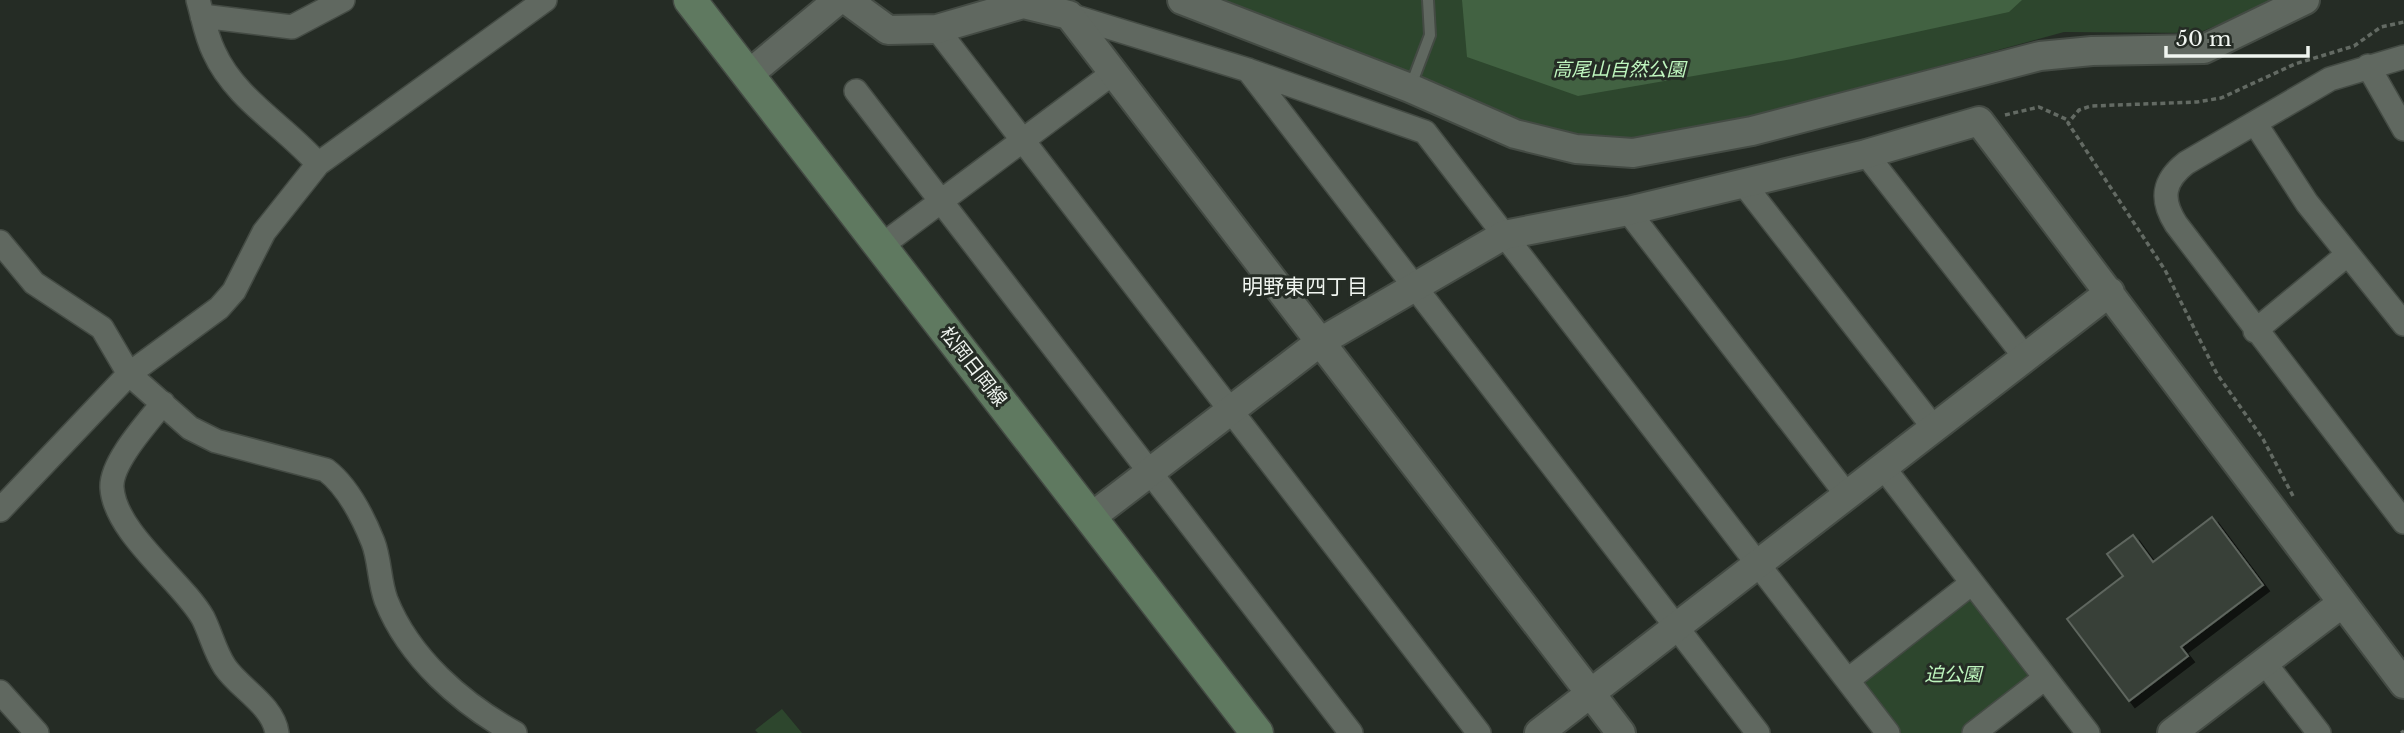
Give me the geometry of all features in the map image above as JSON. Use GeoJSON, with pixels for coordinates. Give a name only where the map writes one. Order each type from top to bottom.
{"type":"FeatureCollection","features":[{"type":"Feature","properties":{"kind":"main road","name":"松岡日岡線"},"geometry":{"type":"LineString","coordinates":[[690,0],[1255,732]]}},
{"type":"Feature","properties":{"kind":"street"},"geometry":{"type":"LineString","coordinates":[[318,164],[301,144],[239,90],[214,53],[200,8],[292,27],[344,0]]}},
{"type":"Feature","properties":{"kind":"street"},"geometry":{"type":"LineString","coordinates":[[0,510],[129,374],[219,308],[234,291],[264,232],[318,164],[545,0]]}},
{"type":"Feature","properties":{"kind":"street"},"geometry":{"type":"LineString","coordinates":[[748,75],[838,0]]}},
{"type":"Feature","properties":{"kind":"street"},"geometry":{"type":"LineString","coordinates":[[847,0],[888,30],[937,29],[1023,4],[1069,15],[1248,70],[1425,132],[1888,733]]}},
{"type":"Feature","properties":{"kind":"street"},"geometry":{"type":"LineString","coordinates":[[1182,0],[1410,88],[1515,134],[1576,149],[1633,153],[1752,131],[2040,56],[2091,51],[2204,49],[2305,0]]}},
{"type":"Feature","properties":{"kind":"street"},"geometry":{"type":"LineString","coordinates":[[1069,15],[1621,733]]}},
{"type":"Feature","properties":{"kind":"street"},"geometry":{"type":"LineString","coordinates":[[937,29],[1479,733]]}},
{"type":"Feature","properties":{"kind":"street"},"geometry":{"type":"LineString","coordinates":[[2404,57],[2330,79],[2186,163],[2171,175],[2165,194],[2176,224],[2255,331],[2404,522]]}},
{"type":"Feature","properties":{"kind":"street"},"geometry":{"type":"LineString","coordinates":[[2368,66],[2404,129]]}},
{"type":"Feature","properties":{"kind":"street"},"geometry":{"type":"LineString","coordinates":[[1248,70],[1758,733]]}},
{"type":"Feature","properties":{"kind":"street"},"geometry":{"type":"LineString","coordinates":[[881,246],[1113,73]]}},
{"type":"Feature","properties":{"kind":"street"},"geometry":{"type":"LineString","coordinates":[[856,90],[1351,733]]}},
{"type":"Feature","properties":{"kind":"street"},"geometry":{"type":"LineString","coordinates":[[1090,517],[1320,342],[1504,235],[1628,211],[1866,154],[1979,121],[2404,684]]}},
{"type":"Feature","properties":{"kind":"street"},"geometry":{"type":"LineString","coordinates":[[2255,123],[2307,203],[2348,254],[2396,298],[2404,324]]}},
{"type":"Feature","properties":{"kind":"street"},"geometry":{"type":"LineString","coordinates":[[1866,154],[2025,358]]}},
{"type":"Feature","properties":{"kind":"street"},"geometry":{"type":"LineString","coordinates":[[1744,183],[1934,428]]}},
{"type":"Feature","properties":{"kind":"street"},"geometry":{"type":"LineString","coordinates":[[1628,211],[1847,495]]}},
{"type":"Feature","properties":{"kind":"street"},"geometry":{"type":"LineString","coordinates":[[0,242],[34,283],[102,328],[129,374],[201,435],[326,470],[338,479],[373,542],[386,599],[408,639],[451,691],[515,733]]}},
{"type":"Feature","properties":{"kind":"street"},"geometry":{"type":"LineString","coordinates":[[2255,331],[2348,254]]}},
{"type":"Feature","properties":{"kind":"street"},"geometry":{"type":"LineString","coordinates":[[1539,733],[2110,292]]}},
{"type":"Feature","properties":{"kind":"street"},"geometry":{"type":"LineString","coordinates":[[163,403],[136,437],[116,471],[112,488],[118,509],[135,535],[203,618],[225,667],[267,713],[277,733]]}},
{"type":"Feature","properties":{"kind":"street"},"geometry":{"type":"LineString","coordinates":[[1883,467],[2088,733]]}},
{"type":"Feature","properties":{"kind":"street"},"geometry":{"type":"LineString","coordinates":[[1848,680],[1972,583]]}},
{"type":"Feature","properties":{"kind":"street"},"geometry":{"type":"LineString","coordinates":[[2190,728],[2264,662],[2341,604]]}},
{"type":"Feature","properties":{"kind":"street"},"geometry":{"type":"LineString","coordinates":[[2264,662],[2319,733]]}},
{"type":"Feature","properties":{"kind":"street"},"geometry":{"type":"LineString","coordinates":[[1974,733],[2045,678]]}},
{"type":"Feature","properties":{"kind":"street"},"geometry":{"type":"LineString","coordinates":[[0,692],[37,733]]}},
{"type":"Feature","properties":{"kind":"lane"},"geometry":{"type":"LineString","coordinates":[[1410,88],[1430,35],[1428,0]]}},
{"type":"Feature","properties":{"kind":"path"},"geometry":{"type":"LineString","coordinates":[[2068,120],[2079,110],[2091,106],[2197,102],[2221,98],[2294,64],[2354,46],[2381,27],[2404,22]]}},
{"type":"Feature","properties":{"kind":"path"},"geometry":{"type":"LineString","coordinates":[[1979,121],[2039,107],[2068,120]]}},
{"type":"Feature","properties":{"kind":"path"},"geometry":{"type":"LineString","coordinates":[[2068,120],[2069,126],[2165,270],[2217,374],[2263,439],[2296,503]]}},
{"type":"Feature","properties":{"kind":"green space","name":"高尾山自然公園"},"geometry":{"type":"Polygon","coordinates":[[[1222,0],[2279,0],[2198,33],[2064,32],[1748,118],[1628,141],[1525,127],[1222,0]]]}},
{"type":"Feature","properties":{"kind":"green space"},"geometry":{"type":"Polygon","coordinates":[[[1462,0],[2022,0],[2009,12],[1792,59],[1578,96],[1467,57],[1462,0]]]}},
{"type":"Feature","properties":{"kind":"green space","name":"迫公園"},"geometry":{"type":"Polygon","coordinates":[[[1962,598],[1972,600],[2028,672],[2026,683],[1963,733],[1897,733],[1862,688],[1863,677],[1962,598]]]}},
{"type":"Feature","properties":{"kind":"green space"},"geometry":{"type":"Polygon","coordinates":[[[782,709],[802,733],[758,733],[755,730],[782,709]]]}},
{"type":"Feature","properties":{"kind":"building"},"geometry":{"type":"Polygon","coordinates":[[[2212,517],[2263,585],[2181,647],[2188,656],[2129,701],[2067,619],[2123,576],[2107,554],[2133,535],[2153,562],[2212,517]]]}},
{"type":"Feature","properties":{"kind":"district","name":"明野東四丁目"},"geometry":{"type":"Point","coordinates":[1305,287]}}]}
